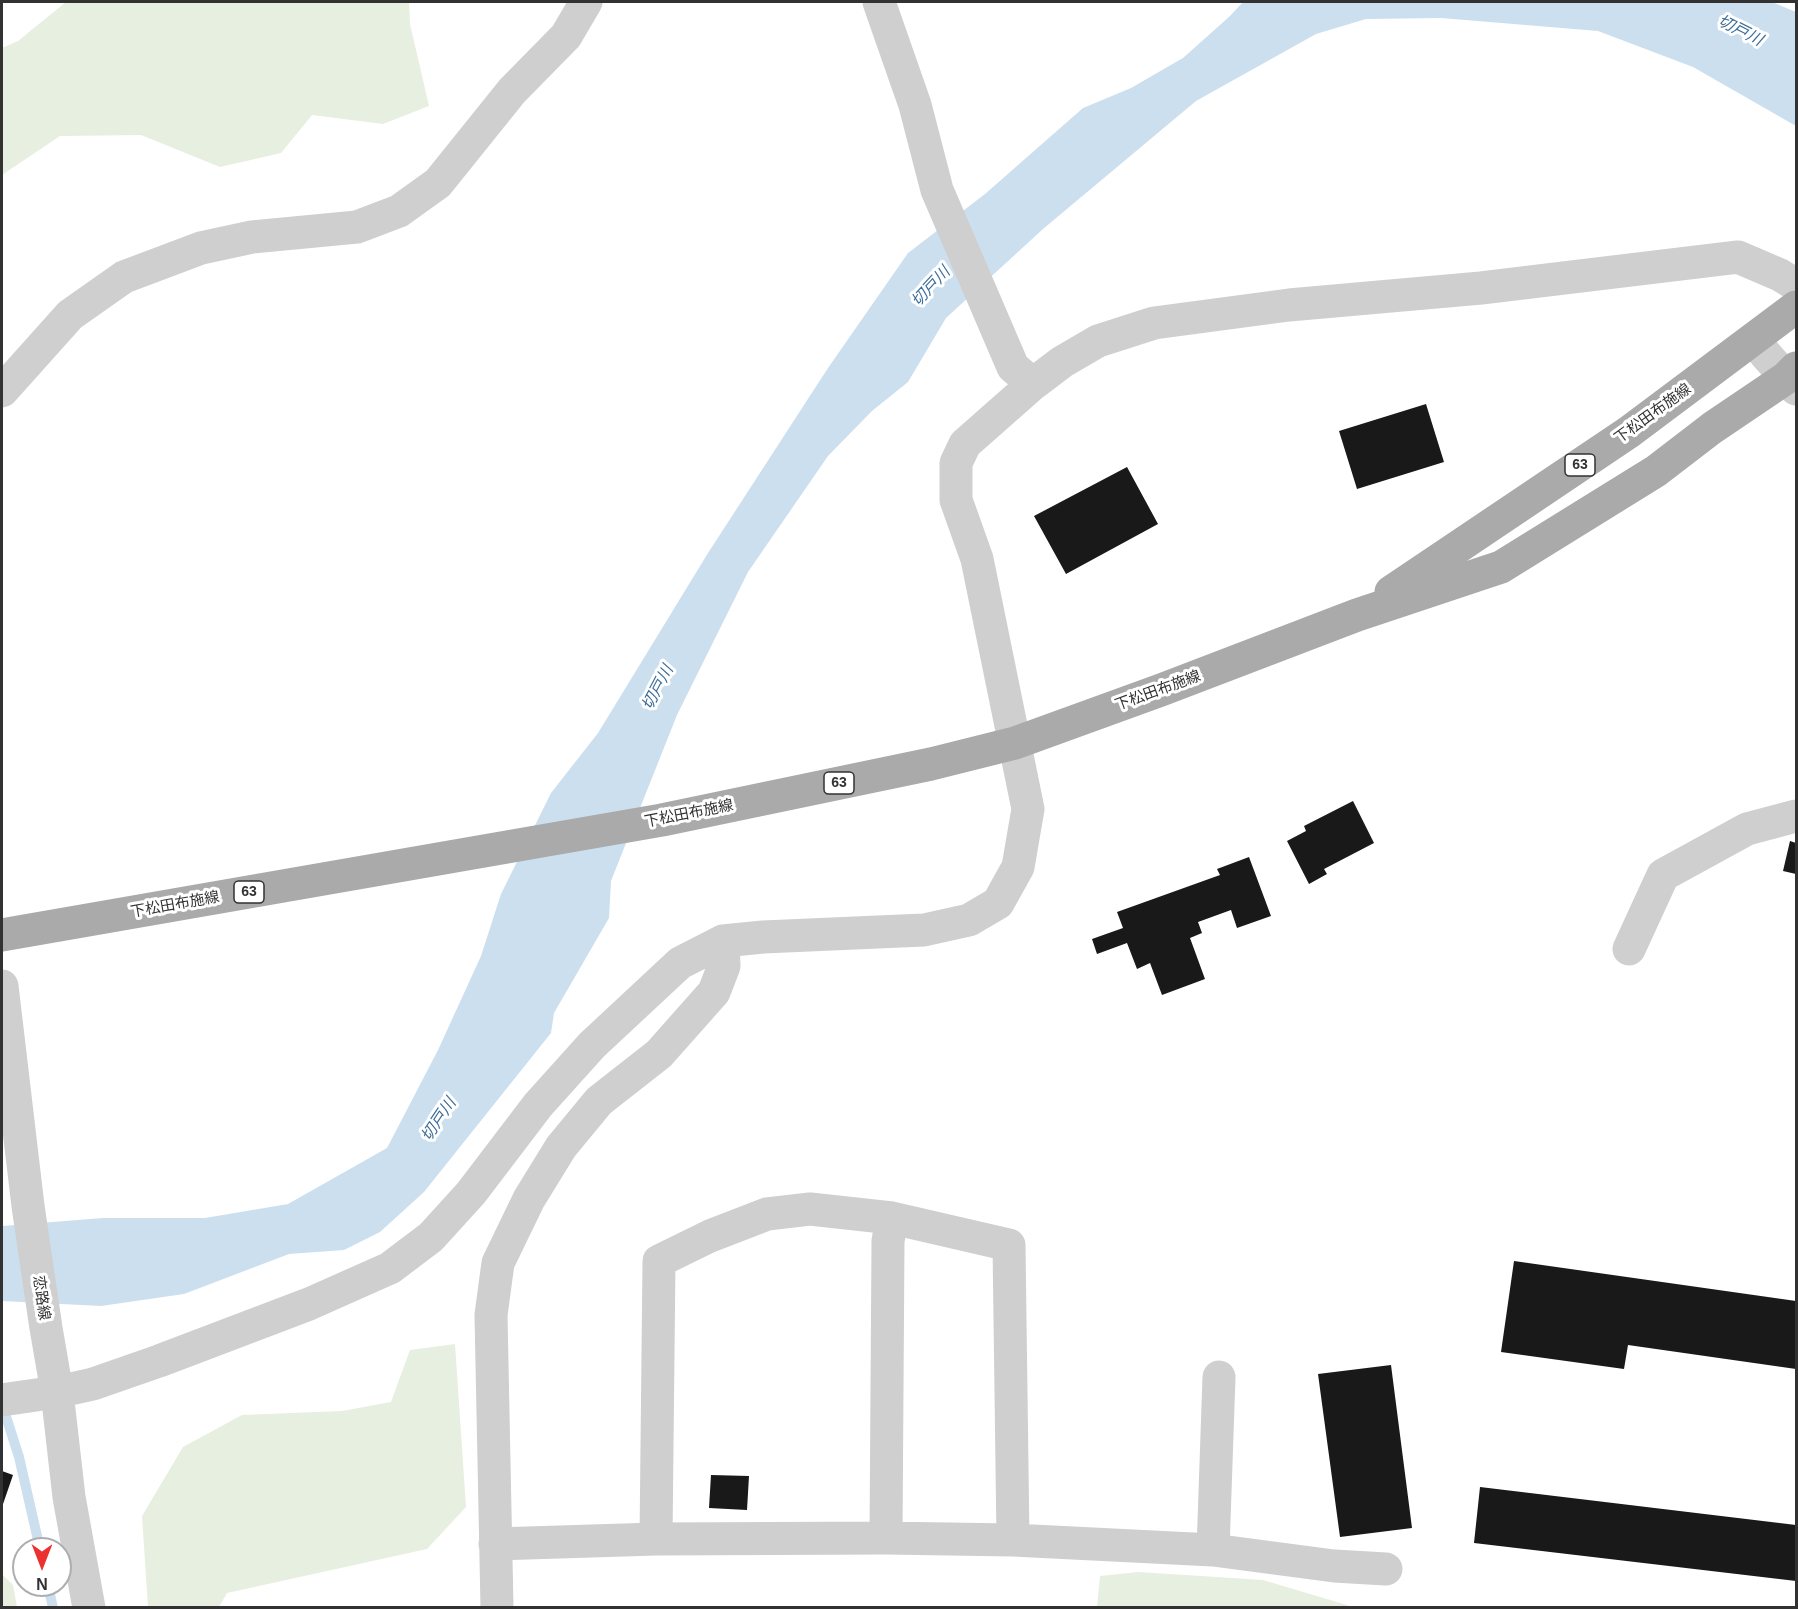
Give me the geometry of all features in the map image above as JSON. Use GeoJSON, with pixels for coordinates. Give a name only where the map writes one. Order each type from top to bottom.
{"type":"FeatureCollection","features":[{"type":"Feature","properties":{"kind":"main road","name":"下松田布施線"},"geometry":{"type":"LineString","coordinates":[[1357,615],[1629,432],[1797,307]]}},
{"type":"Feature","properties":{"kind":"main road","name":"下松田布施線"},"geometry":{"type":"LineString","coordinates":[[2,935],[662,820],[931,764],[1016,743],[1357,615],[1502,567],[1656,471],[1712,428],[1793,379]]}},
{"type":"Feature","properties":{"kind":"street"},"geometry":{"type":"LineString","coordinates":[[2,391],[70,315],[124,278],[201,248],[252,237],[357,227],[399,211],[438,183],[512,91],[566,36],[586,2]]}},
{"type":"Feature","properties":{"kind":"street"},"geometry":{"type":"LineString","coordinates":[[879,2],[915,105],[937,190],[1013,367],[1033,384]]}},
{"type":"Feature","properties":{"kind":"street"},"geometry":{"type":"LineString","coordinates":[[2,1400],[93,1384],[309,1304],[390,1268],[431,1237],[471,1193],[538,1105],[592,1045],[680,963],[723,941],[763,937],[924,930],[969,920],[998,903],[1018,867],[1028,808],[977,559],[956,500],[956,463],[964,444],[1062,362],[1098,341],[1154,323],[1267,308],[1481,288],[1738,258],[1780,275],[1797,285]]}},
{"type":"Feature","properties":{"kind":"street"},"geometry":{"type":"LineString","coordinates":[[1753,340],[1793,379]]}},
{"type":"Feature","properties":{"kind":"street"},"geometry":{"type":"LineString","coordinates":[[1629,949],[1663,875],[1747,829],[1797,816]]}},
{"type":"Feature","properties":{"kind":"street"},"geometry":{"type":"LineString","coordinates":[[497,1608],[491,1315],[498,1263],[530,1199],[561,1147],[599,1101],[659,1054],[714,992],[724,966],[723,941]]}},
{"type":"Feature","properties":{"kind":"street","name":"恋路線"},"geometry":{"type":"LineString","coordinates":[[2,986],[28,1206],[57,1392],[69,1497],[90,1608]]}},
{"type":"Feature","properties":{"kind":"street"},"geometry":{"type":"LineString","coordinates":[[656,1539],[659,1261],[710,1236],[767,1214],[810,1209],[892,1218],[1009,1245],[1013,1540]]}},
{"type":"Feature","properties":{"kind":"street"},"geometry":{"type":"LineString","coordinates":[[886,1538],[888,1241],[892,1218]]}},
{"type":"Feature","properties":{"kind":"street"},"geometry":{"type":"LineString","coordinates":[[1214,1550],[1219,1377]]}},
{"type":"Feature","properties":{"kind":"street"},"geometry":{"type":"LineString","coordinates":[[495,1544],[656,1539],[1013,1540],[1214,1550],[1334,1566],[1386,1569]]}},
{"type":"Feature","properties":{"kind":"green space"},"geometry":{"type":"Polygon","coordinates":[[[66,2],[409,2],[410,24],[429,106],[383,124],[312,115],[281,153],[220,167],[141,135],[60,136],[2,175],[2,48],[18,41],[66,2]]]}},
{"type":"Feature","properties":{"kind":"green space"},"geometry":{"type":"Polygon","coordinates":[[[455,1344],[466,1507],[427,1549],[227,1593],[219,1607],[148,1607],[142,1516],[183,1447],[242,1415],[342,1411],[391,1402],[410,1350],[455,1344]]]}},
{"type":"Feature","properties":{"kind":"green space"},"geometry":{"type":"Polygon","coordinates":[[[1138,1572],[1263,1580],[1350,1607],[1097,1607],[1100,1576],[1138,1572]]]}},
{"type":"Feature","properties":{"kind":"green space"},"geometry":{"type":"Polygon","coordinates":[[[2,1574],[12,1584],[12,1597],[15,1597],[17,1607],[2,1607],[2,1574]]]}},
{"type":"Feature","properties":{"kind":"water","name":"切戸川"},"geometry":{"type":"Polygon","coordinates":[[[1243,2],[1772,2],[1796,12],[1796,126],[1693,67],[1598,31],[1441,18],[1366,19],[1316,34],[1196,101],[1043,229],[946,318],[908,382],[872,411],[828,456],[748,572],[677,715],[611,881],[609,918],[554,1013],[551,1033],[424,1192],[380,1232],[344,1250],[289,1254],[184,1294],[101,1306],[2,1301],[2,1226],[103,1218],[205,1218],[288,1204],[387,1148],[438,1050],[481,956],[501,894],[551,793],[598,733],[708,553],[828,368],[908,253],[985,194],[1083,108],[1131,88],[1183,58],[1243,2]]]}},
{"type":"Feature","properties":{"kind":"building"},"geometry":{"type":"Polygon","coordinates":[[[1426,404],[1444,462],[1357,489],[1339,431],[1426,404]]]}},
{"type":"Feature","properties":{"kind":"building"},"geometry":{"type":"Polygon","coordinates":[[[1127,467],[1158,524],[1066,574],[1034,516],[1127,467]]]}},
{"type":"Feature","properties":{"kind":"building"},"geometry":{"type":"Polygon","coordinates":[[[1353,801],[1374,843],[1324,869],[1327,874],[1309,884],[1287,841],[1306,831],[1304,826],[1353,801]]]}},
{"type":"Feature","properties":{"kind":"building"},"geometry":{"type":"Polygon","coordinates":[[[1790,841],[1796,843],[1796,874],[1783,871],[1790,841]]]}},
{"type":"Feature","properties":{"kind":"building"},"geometry":{"type":"Polygon","coordinates":[[[1249,857],[1271,916],[1237,928],[1231,910],[1198,922],[1202,933],[1190,938],[1205,979],[1162,995],[1150,963],[1137,969],[1127,943],[1097,954],[1092,939],[1123,928],[1117,912],[1220,875],[1217,869],[1249,857]]]}},
{"type":"Feature","properties":{"kind":"building"},"geometry":{"type":"Polygon","coordinates":[[[1514,1261],[1796,1301],[1796,1369],[1628,1345],[1624,1369],[1501,1352],[1514,1261]]]}},
{"type":"Feature","properties":{"kind":"building"},"geometry":{"type":"Polygon","coordinates":[[[1391,1365],[1412,1528],[1340,1537],[1318,1374],[1391,1365]]]}},
{"type":"Feature","properties":{"kind":"building"},"geometry":{"type":"Polygon","coordinates":[[[2,1471],[13,1475],[2,1507],[2,1471]]]}},
{"type":"Feature","properties":{"kind":"building"},"geometry":{"type":"Polygon","coordinates":[[[711,1475],[749,1476],[747,1510],[709,1508],[711,1475]]]}},
{"type":"Feature","properties":{"kind":"building"},"geometry":{"type":"Polygon","coordinates":[[[1480,1487],[1796,1525],[1796,1581],[1474,1543],[1480,1487]]]}},
{"type":"Feature","properties":{"kind":"waterway"},"geometry":{"type":"LineString","coordinates":[[2,1404],[19,1457],[37,1537]]}},
{"type":"Feature","properties":{"kind":"waterway"},"geometry":{"type":"LineString","coordinates":[[51,1597],[53,1608]]}}]}
